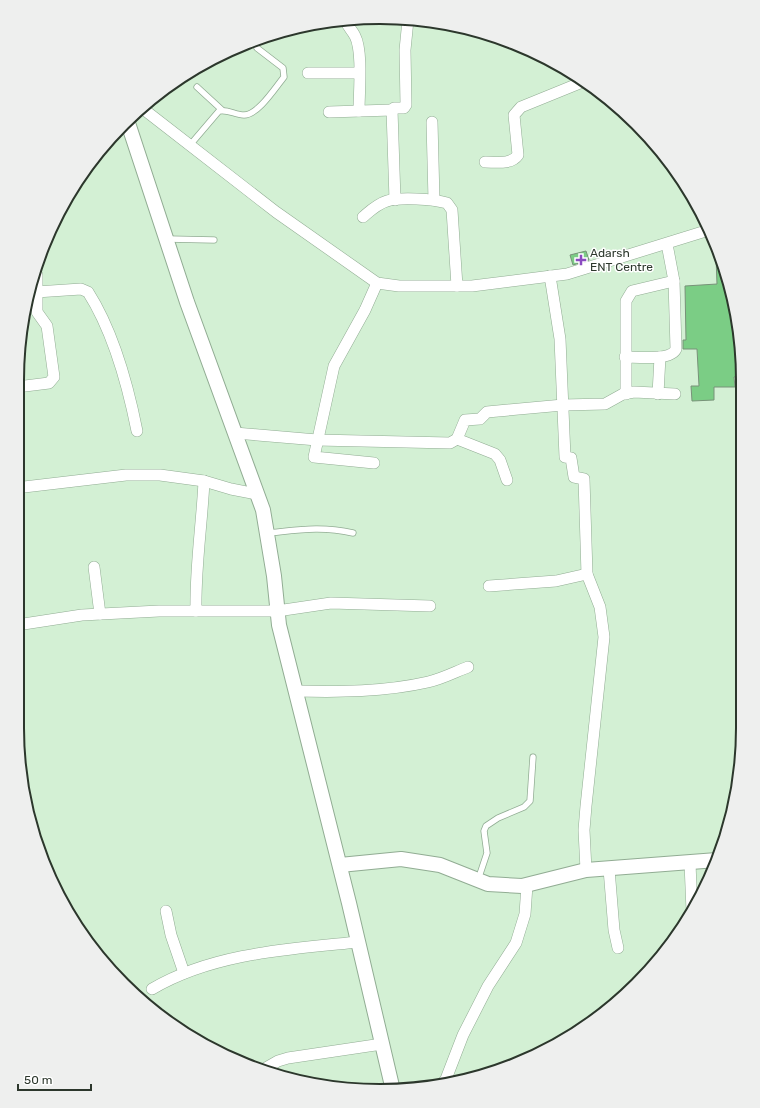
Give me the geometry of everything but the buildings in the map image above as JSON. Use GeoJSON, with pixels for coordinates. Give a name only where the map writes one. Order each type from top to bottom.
{"type":"FeatureCollection","features":[{"type":"Feature","properties":{"kind":"street"},"geometry":{"type":"LineString","coordinates":[[329,112],[392,110],[394,108],[404,108],[406,105],[405,50],[407,25]]}},
{"type":"Feature","properties":{"kind":"street"},"geometry":{"type":"LineString","coordinates":[[347,26],[355,36],[359,51],[359,111]]}},
{"type":"Feature","properties":{"kind":"street"},"geometry":{"type":"LineString","coordinates":[[308,73],[359,73]]}},
{"type":"Feature","properties":{"kind":"street"},"geometry":{"type":"LineString","coordinates":[[485,162],[505,162],[515,159],[518,155],[514,115],[521,106],[578,84]]}},
{"type":"Feature","properties":{"kind":"street"},"geometry":{"type":"LineString","coordinates":[[392,110],[395,200]]}},
{"type":"Feature","properties":{"kind":"street"},"geometry":{"type":"LineString","coordinates":[[146,111],[276,212],[377,283],[399,286],[472,286],[567,274],[703,232]]}},
{"type":"Feature","properties":{"kind":"street"},"geometry":{"type":"LineString","coordinates":[[432,122],[434,200]]}},
{"type":"Feature","properties":{"kind":"street"},"geometry":{"type":"LineString","coordinates":[[129,127],[166,239],[263,510],[274,576],[278,626],[340,865],[391,1084]]}},
{"type":"Feature","properties":{"kind":"street"},"geometry":{"type":"LineString","coordinates":[[363,217],[378,205],[395,200],[434,200],[447,202],[452,210],[457,286]]}},
{"type":"Feature","properties":{"kind":"street"},"geometry":{"type":"LineString","coordinates":[[625,357],[660,357],[672,355],[676,349],[674,281],[667,244]]}},
{"type":"Feature","properties":{"kind":"street"},"geometry":{"type":"LineString","coordinates":[[550,276],[560,339],[564,458],[570,458],[574,477],[584,479],[587,574],[600,607],[604,637],[584,830],[586,870]]}},
{"type":"Feature","properties":{"kind":"street"},"geometry":{"type":"LineString","coordinates":[[626,394],[626,301],[628,295],[632,291],[674,281]]}},
{"type":"Feature","properties":{"kind":"street"},"geometry":{"type":"LineString","coordinates":[[374,463],[314,458],[337,359],[365,310],[377,283]]}},
{"type":"Feature","properties":{"kind":"street"},"geometry":{"type":"LineString","coordinates":[[24,386],[49,383],[54,377],[47,326],[37,312],[36,287]]}},
{"type":"Feature","properties":{"kind":"street"},"geometry":{"type":"LineString","coordinates":[[36,292],[81,289],[88,292],[112,344],[130,396],[137,431]]}},
{"type":"Feature","properties":{"kind":"street"},"geometry":{"type":"LineString","coordinates":[[658,394],[660,357]]}},
{"type":"Feature","properties":{"kind":"street"},"geometry":{"type":"LineString","coordinates":[[235,433],[317,440],[450,443],[457,439],[465,420],[480,419],[487,412],[562,405],[604,404],[626,394],[675,394]]}},
{"type":"Feature","properties":{"kind":"street"},"geometry":{"type":"LineString","coordinates":[[457,439],[495,454],[500,460],[507,480]]}},
{"type":"Feature","properties":{"kind":"street"},"geometry":{"type":"LineString","coordinates":[[24,487],[126,475],[160,475],[204,481],[231,489],[257,494]]}},
{"type":"Feature","properties":{"kind":"street"},"geometry":{"type":"LineString","coordinates":[[196,611],[196,577],[200,550],[204,481]]}},
{"type":"Feature","properties":{"kind":"street"},"geometry":{"type":"LineString","coordinates":[[94,567],[100,614]]}},
{"type":"Feature","properties":{"kind":"street"},"geometry":{"type":"LineString","coordinates":[[490,586],[556,581],[587,574]]}},
{"type":"Feature","properties":{"kind":"street"},"geometry":{"type":"LineString","coordinates":[[24,624],[58,618],[100,614],[196,611],[277,611],[331,603],[430,606]]}},
{"type":"Feature","properties":{"kind":"street"},"geometry":{"type":"LineString","coordinates":[[295,692],[364,691],[408,686],[436,680],[468,667]]}},
{"type":"Feature","properties":{"kind":"street"},"geometry":{"type":"LineString","coordinates":[[340,865],[401,859],[440,865],[488,884],[527,885],[586,870],[710,861]]}},
{"type":"Feature","properties":{"kind":"street"},"geometry":{"type":"LineString","coordinates":[[690,863],[692,899]]}},
{"type":"Feature","properties":{"kind":"street"},"geometry":{"type":"LineString","coordinates":[[609,868],[614,930],[618,948]]}},
{"type":"Feature","properties":{"kind":"street"},"geometry":{"type":"LineString","coordinates":[[447,1077],[463,1035],[488,986],[516,943],[525,914],[527,885]]}},
{"type":"Feature","properties":{"kind":"street"},"geometry":{"type":"LineString","coordinates":[[166,911],[171,935],[184,973]]}},
{"type":"Feature","properties":{"kind":"street"},"geometry":{"type":"LineString","coordinates":[[152,989],[184,973],[217,963],[270,952],[358,942]]}},
{"type":"Feature","properties":{"kind":"street"},"geometry":{"type":"LineString","coordinates":[[270,1066],[278,1061],[382,1044]]}},
{"type":"Feature","properties":{"kind":"lane"},"geometry":{"type":"LineString","coordinates":[[197,87],[222,110],[243,115],[252,113],[284,77],[283,68],[257,48]]}},
{"type":"Feature","properties":{"kind":"lane"},"geometry":{"type":"LineString","coordinates":[[190,145],[215,114],[222,110]]}},
{"type":"Feature","properties":{"kind":"lane"},"geometry":{"type":"LineString","coordinates":[[166,239],[214,240]]}},
{"type":"Feature","properties":{"kind":"lane"},"geometry":{"type":"LineString","coordinates":[[267,533],[314,528],[330,528],[353,533]]}},
{"type":"Feature","properties":{"kind":"lane"},"geometry":{"type":"LineString","coordinates":[[478,880],[487,852],[484,831],[486,826],[498,818],[524,807],[530,801],[533,757]]}},
{"type":"Feature","properties":{"kind":"place","name":"Adarsh ENT Centre"},"geometry":{"type":"Point","coordinates":[581,260]}}]}
